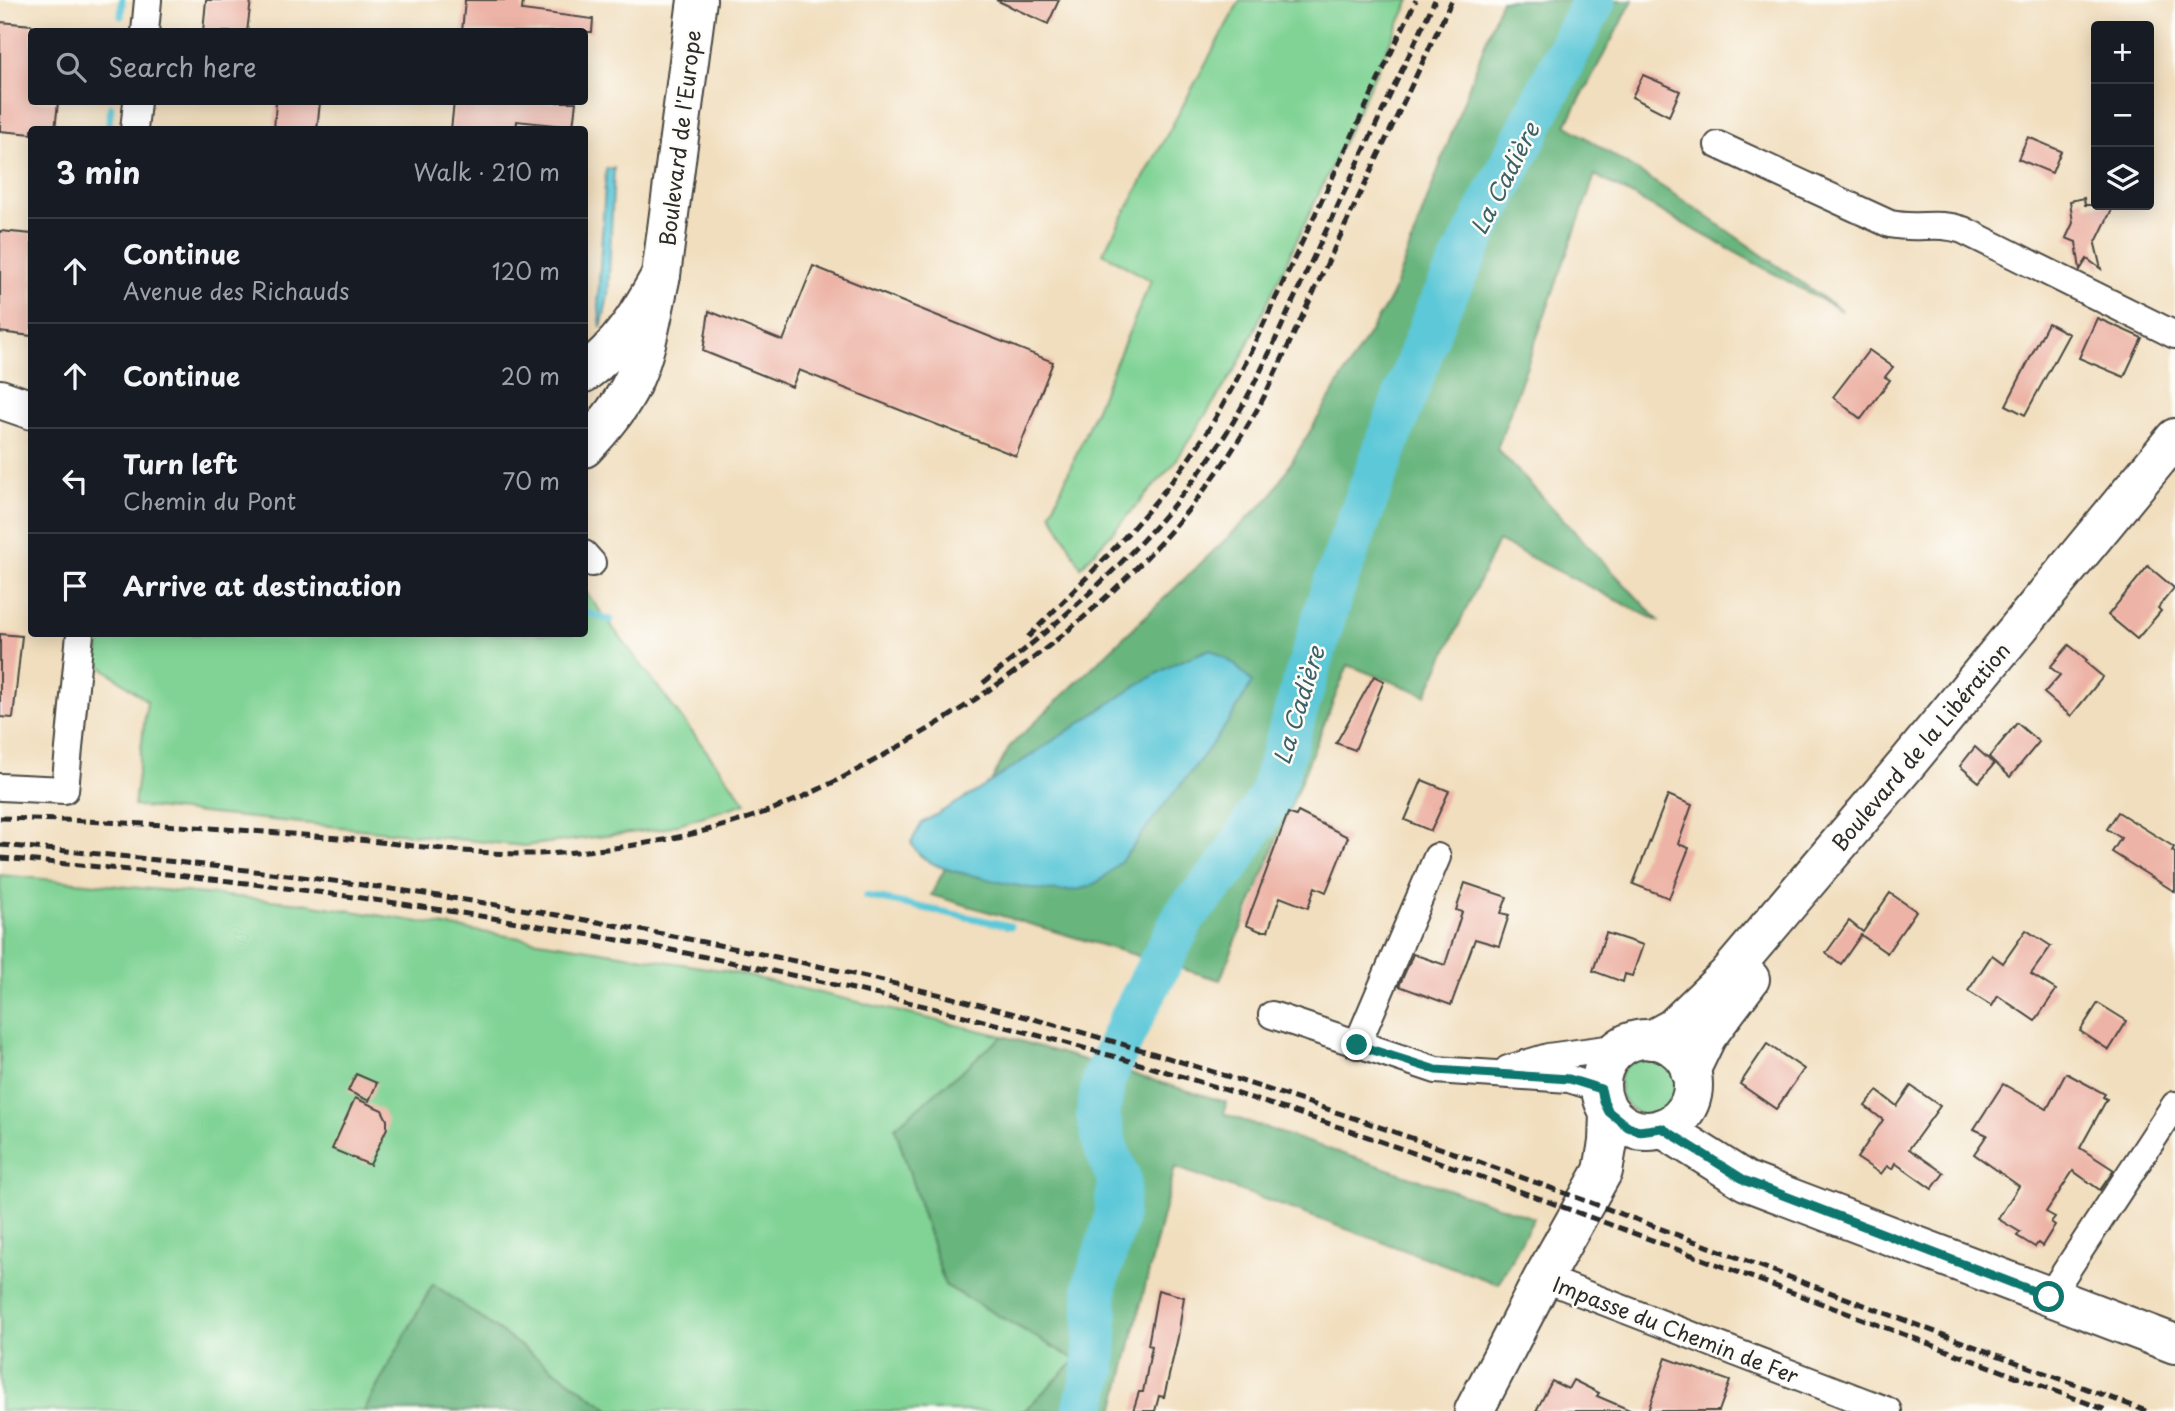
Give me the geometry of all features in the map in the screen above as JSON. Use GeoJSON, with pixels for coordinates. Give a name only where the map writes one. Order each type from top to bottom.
{"type":"FeatureCollection","features":[{"type":"Feature","properties":{"kind":"street"},"geometry":{"type":"LineString","coordinates":[[145,28],[148,0]]}},
{"type":"Feature","properties":{"kind":"street","name":"Boulevard de l'Europe"},"geometry":{"type":"LineString","coordinates":[[588,443],[616,411],[641,360],[661,275],[697,0]]}},
{"type":"Feature","properties":{"kind":"street"},"geometry":{"type":"LineString","coordinates":[[134,126],[137,105]]}},
{"type":"Feature","properties":{"kind":"street"},"geometry":{"type":"LineString","coordinates":[[1718,145],[1890,224],[1908,228],[1945,224],[1963,230],[2175,335]]}},
{"type":"Feature","properties":{"kind":"street","name":"Boulevard de l'Europe"},"geometry":{"type":"LineString","coordinates":[[588,370],[600,361],[629,329],[661,275]]}},
{"type":"Feature","properties":{"kind":"street"},"geometry":{"type":"LineString","coordinates":[[0,400],[28,409]]}},
{"type":"Feature","properties":{"kind":"street","name":"Boulevard de la Libération"},"geometry":{"type":"LineString","coordinates":[[1636,1043],[1673,1028],[1727,976],[2174,448]]}},
{"type":"Feature","properties":{"kind":"street","name":"Boulevard de la Libération"},"geometry":{"type":"LineString","coordinates":[[1690,1085],[1707,1036],[1743,988],[1917,774],[2174,448]]}},
{"type":"Feature","properties":{"kind":"street"},"geometry":{"type":"LineString","coordinates":[[0,787],[65,790],[80,637]]}},
{"type":"Feature","properties":{"kind":"street"},"geometry":{"type":"LineString","coordinates":[[1357,1045],[1437,857]]}},
{"type":"Feature","properties":{"kind":"street"},"geometry":{"type":"LineString","coordinates":[[1272,1015],[1436,1070],[1569,1079],[1605,1101],[1628,1127],[1639,1131],[1656,1130],[1746,1181],[2175,1344]]}},
{"type":"Feature","properties":{"kind":"street"},"geometry":{"type":"LineString","coordinates":[[1496,1072],[1548,1057],[1636,1043],[1664,1042],[1684,1059],[1690,1085],[1721,1150],[1746,1181]]}},
{"type":"Feature","properties":{"kind":"street"},"geometry":{"type":"LineString","coordinates":[[1474,1411],[1543,1278],[1603,1171],[1608,1142],[1602,1073],[1609,1058],[1636,1043]]}},
{"type":"Feature","properties":{"kind":"street"},"geometry":{"type":"LineString","coordinates":[[1603,1171],[1656,1130],[1680,1117],[1690,1085]]}},
{"type":"Feature","properties":{"kind":"street"},"geometry":{"type":"LineString","coordinates":[[2049,1297],[2175,1105]]}},
{"type":"Feature","properties":{"kind":"street","name":"Impasse du Chemin de Fer"},"geometry":{"type":"LineString","coordinates":[[1543,1278],[1888,1411]]}},
{"type":"Feature","properties":{"kind":"green space"},"geometry":{"type":"Polygon","coordinates":[[[1240,0],[1410,0],[1238,365],[1173,465],[1081,567],[1051,513],[1151,281],[1103,253],[1240,0]]]}},
{"type":"Feature","properties":{"kind":"green space"},"geometry":{"type":"Polygon","coordinates":[[[1501,0],[1633,0],[1566,125],[1695,208],[1842,311],[1595,175],[1497,449],[1660,622],[1498,541],[1426,695],[1348,665],[1220,980],[931,895],[1010,746],[1271,496],[1392,295],[1501,0]]]}},
{"type":"Feature","properties":{"kind":"green space"},"geometry":{"type":"Polygon","coordinates":[[[588,595],[746,803],[662,829],[524,846],[134,806],[147,701],[97,663],[101,637],[588,637],[588,595]]]}},
{"type":"Feature","properties":{"kind":"green space"},"geometry":{"type":"Polygon","coordinates":[[[0,875],[302,903],[726,971],[1003,1036],[895,1127],[945,1285],[1076,1360],[1024,1411],[612,1411],[433,1284],[364,1411],[0,1411],[0,875]]]}},
{"type":"Feature","properties":{"kind":"green space"},"geometry":{"type":"Polygon","coordinates":[[[1003,1036],[1226,1102],[1224,1114],[1534,1218],[1498,1284],[1175,1167],[1114,1411],[1024,1411],[1076,1360],[945,1285],[895,1127],[1003,1036]]]}},
{"type":"Feature","properties":{"kind":"green space"},"geometry":{"type":"Polygon","coordinates":[[[1643,1055],[1655,1055],[1674,1068],[1679,1085],[1677,1097],[1666,1110],[1655,1115],[1643,1115],[1624,1102],[1619,1091],[1619,1079],[1632,1060],[1643,1055]]]}},
{"type":"Feature","properties":{"kind":"green space"},"geometry":{"type":"Polygon","coordinates":[[[433,1284],[612,1411],[364,1411],[433,1284]]]}},
{"type":"Feature","properties":{"kind":"water"},"geometry":{"type":"Polygon","coordinates":[[[614,168],[608,296],[601,328],[598,298],[606,169],[614,168]]]}},
{"type":"Feature","properties":{"kind":"water"},"geometry":{"type":"Polygon","coordinates":[[[1210,649],[1234,664],[1252,682],[1208,750],[1123,858],[1099,881],[1073,890],[1032,889],[940,867],[922,857],[916,850],[911,842],[922,823],[977,791],[1139,684],[1176,663],[1210,649]]]}},
{"type":"Feature","properties":{"kind":"building"},"geometry":{"type":"Polygon","coordinates":[[[206,0],[251,0],[248,28],[203,28],[206,0]]]}},
{"type":"Feature","properties":{"kind":"building"},"geometry":{"type":"Polygon","coordinates":[[[465,0],[523,0],[522,10],[593,19],[592,32],[588,32],[588,28],[462,28],[465,0]]]}},
{"type":"Feature","properties":{"kind":"building"},"geometry":{"type":"Polygon","coordinates":[[[996,0],[1059,0],[1048,24],[996,0]]]}},
{"type":"Feature","properties":{"kind":"building"},"geometry":{"type":"Polygon","coordinates":[[[0,22],[32,25],[32,28],[28,28],[28,105],[58,105],[55,126],[28,126],[28,134],[0,131],[0,22]]]}},
{"type":"Feature","properties":{"kind":"building"},"geometry":{"type":"Polygon","coordinates":[[[1643,75],[1680,91],[1669,116],[1632,97],[1643,75]]]}},
{"type":"Feature","properties":{"kind":"building"},"geometry":{"type":"Polygon","coordinates":[[[276,105],[320,105],[317,126],[274,126],[276,105]]]}},
{"type":"Feature","properties":{"kind":"building"},"geometry":{"type":"Polygon","coordinates":[[[454,105],[576,105],[573,126],[517,121],[516,126],[451,126],[454,105]]]}},
{"type":"Feature","properties":{"kind":"building"},"geometry":{"type":"Polygon","coordinates":[[[2028,137],[2061,151],[2052,173],[2018,159],[2028,137]]]}},
{"type":"Feature","properties":{"kind":"building"},"geometry":{"type":"Polygon","coordinates":[[[2084,198],[2085,205],[2091,205],[2091,210],[2112,210],[2095,244],[2101,269],[2087,259],[2080,270],[2076,242],[2066,238],[2073,223],[2070,201],[2084,198]]]}},
{"type":"Feature","properties":{"kind":"building"},"geometry":{"type":"Polygon","coordinates":[[[0,231],[28,234],[28,336],[0,332],[0,231]]]}},
{"type":"Feature","properties":{"kind":"building"},"geometry":{"type":"Polygon","coordinates":[[[813,266],[1053,362],[1016,456],[799,370],[792,387],[703,351],[709,311],[783,341],[813,266]]]}},
{"type":"Feature","properties":{"kind":"building"},"geometry":{"type":"Polygon","coordinates":[[[2097,318],[2142,338],[2124,377],[2079,358],[2097,318]]]}},
{"type":"Feature","properties":{"kind":"building"},"geometry":{"type":"Polygon","coordinates":[[[2048,323],[2069,334],[2025,415],[2006,405],[2048,323]]]}},
{"type":"Feature","properties":{"kind":"building"},"geometry":{"type":"Polygon","coordinates":[[[1869,350],[1893,367],[1885,377],[1890,380],[1861,419],[1833,397],[1869,350]]]}},
{"type":"Feature","properties":{"kind":"building"},"geometry":{"type":"Polygon","coordinates":[[[2148,566],[2174,588],[2158,608],[2161,611],[2137,639],[2108,615],[2148,566]]]}},
{"type":"Feature","properties":{"kind":"building"},"geometry":{"type":"Polygon","coordinates":[[[0,634],[22,636],[13,718],[0,717],[0,634]]]}},
{"type":"Feature","properties":{"kind":"building"},"geometry":{"type":"Polygon","coordinates":[[[2069,645],[2103,677],[2071,716],[2044,693],[2060,675],[2050,667],[2069,645]]]}},
{"type":"Feature","properties":{"kind":"building"},"geometry":{"type":"Polygon","coordinates":[[[1374,676],[1384,681],[1355,750],[1336,743],[1374,676]]]}},
{"type":"Feature","properties":{"kind":"building"},"geometry":{"type":"Polygon","coordinates":[[[2017,723],[2039,742],[2010,777],[1989,757],[2017,723]]]}},
{"type":"Feature","properties":{"kind":"building"},"geometry":{"type":"Polygon","coordinates":[[[1975,747],[1994,764],[1979,782],[1960,766],[1975,747]]]}},
{"type":"Feature","properties":{"kind":"building"},"geometry":{"type":"Polygon","coordinates":[[[1422,780],[1449,791],[1431,831],[1405,820],[1422,780]]]}},
{"type":"Feature","properties":{"kind":"building"},"geometry":{"type":"Polygon","coordinates":[[[1668,795],[1692,805],[1678,844],[1689,848],[1669,898],[1633,884],[1668,795]]]}},
{"type":"Feature","properties":{"kind":"building"},"geometry":{"type":"Polygon","coordinates":[[[1298,812],[1348,837],[1326,892],[1315,887],[1308,908],[1280,897],[1268,931],[1260,931],[1246,925],[1288,813],[1296,816],[1298,812]]]}},
{"type":"Feature","properties":{"kind":"building"},"geometry":{"type":"Polygon","coordinates":[[[2118,812],[2174,847],[2175,892],[2112,852],[2121,838],[2107,829],[2118,812]]]}},
{"type":"Feature","properties":{"kind":"building"},"geometry":{"type":"Polygon","coordinates":[[[1465,883],[1507,897],[1501,913],[1509,915],[1499,946],[1475,939],[1451,1005],[1399,986],[1413,954],[1445,965],[1462,912],[1456,910],[1465,883]]]}},
{"type":"Feature","properties":{"kind":"building"},"geometry":{"type":"Polygon","coordinates":[[[1890,893],[1916,911],[1887,953],[1861,935],[1841,964],[1826,953],[1849,921],[1863,932],[1890,893]]]}},
{"type":"Feature","properties":{"kind":"building"},"geometry":{"type":"Polygon","coordinates":[[[2026,930],[2051,946],[2031,974],[2056,990],[2035,1021],[1998,996],[1992,1006],[1968,991],[1992,955],[2003,963],[2026,930]]]}},
{"type":"Feature","properties":{"kind":"building"},"geometry":{"type":"Polygon","coordinates":[[[1606,933],[1643,945],[1632,976],[1625,974],[1623,982],[1593,971],[1606,933]]]}},
{"type":"Feature","properties":{"kind":"building"},"geometry":{"type":"Polygon","coordinates":[[[2098,1003],[2127,1021],[2109,1050],[2080,1031],[2098,1003]]]}},
{"type":"Feature","properties":{"kind":"building"},"geometry":{"type":"Polygon","coordinates":[[[1767,1044],[1804,1069],[1776,1109],[1740,1084],[1767,1044]]]}},
{"type":"Feature","properties":{"kind":"building"},"geometry":{"type":"Polygon","coordinates":[[[2066,1073],[2105,1094],[2103,1097],[2107,1099],[2080,1148],[2114,1170],[2100,1190],[2073,1171],[2046,1212],[2055,1217],[2051,1222],[2055,1225],[2042,1246],[2038,1243],[2035,1247],[2017,1236],[2020,1232],[1998,1219],[2019,1186],[1974,1154],[1987,1135],[1974,1129],[2003,1084],[2047,1109],[2066,1073]]]}},
{"type":"Feature","properties":{"kind":"building"},"geometry":{"type":"Polygon","coordinates":[[[356,1074],[377,1083],[369,1101],[348,1091],[356,1074]]]}},
{"type":"Feature","properties":{"kind":"building"},"geometry":{"type":"Polygon","coordinates":[[[1911,1086],[1940,1106],[1909,1149],[1944,1173],[1932,1189],[1895,1163],[1892,1169],[1887,1166],[1881,1174],[1857,1158],[1883,1120],[1865,1106],[1877,1091],[1897,1106],[1911,1086]]]}},
{"type":"Feature","properties":{"kind":"building"},"geometry":{"type":"Polygon","coordinates":[[[355,1098],[382,1110],[387,1120],[387,1128],[370,1165],[332,1149],[355,1098]]]}},
{"type":"Feature","properties":{"kind":"building"},"geometry":{"type":"Polygon","coordinates":[[[1158,1290],[1184,1297],[1178,1337],[1164,1397],[1159,1396],[1155,1411],[1133,1411],[1139,1392],[1143,1392],[1152,1346],[1148,1345],[1158,1290]]]}},
{"type":"Feature","properties":{"kind":"building"},"geometry":{"type":"Polygon","coordinates":[[[1666,1358],[1730,1381],[1719,1411],[1648,1411],[1666,1358]]]}},
{"type":"Feature","properties":{"kind":"building"},"geometry":{"type":"Polygon","coordinates":[[[1573,1380],[1599,1393],[1597,1396],[1632,1411],[1536,1411],[1552,1381],[1568,1389],[1573,1380]]]}},
{"type":"Feature","properties":{"kind":"waterway"},"geometry":{"type":"LineString","coordinates":[[121,16],[122,0]]}},
{"type":"Feature","properties":{"kind":"waterway","name":"La Cadière"},"geometry":{"type":"LineString","coordinates":[[1084,1411],[1094,1371],[1095,1285],[1115,1222],[1119,1179],[1106,1148],[1098,1115],[1104,1078],[1185,915],[1228,866],[1270,797],[1331,594],[1436,313],[1594,0]]}},
{"type":"Feature","properties":{"kind":"waterway"},"geometry":{"type":"LineString","coordinates":[[109,126],[111,107]]}},
{"type":"Feature","properties":{"kind":"waterway"},"geometry":{"type":"LineString","coordinates":[[588,613],[610,620]]}},
{"type":"Feature","properties":{"kind":"waterway"},"geometry":{"type":"LineString","coordinates":[[866,896],[1010,926]]}},
{"type":"Feature","properties":{"kind":"railway"},"geometry":{"type":"LineString","coordinates":[[1028,637],[1141,518],[1182,468],[1212,424],[1241,372],[1416,0]]}},
{"type":"Feature","properties":{"kind":"railway"},"geometry":{"type":"LineString","coordinates":[[983,683],[1046,632],[1106,578],[1187,489],[1225,435],[1263,367],[1435,0]]}},
{"type":"Feature","properties":{"kind":"railway"},"geometry":{"type":"LineString","coordinates":[[0,818],[253,831],[504,854],[560,853],[660,841],[733,823],[836,781],[912,739],[1016,671],[1065,633],[1112,592],[1156,548],[1196,501],[1232,450],[1264,397],[1452,0]]}},
{"type":"Feature","properties":{"kind":"railway"},"geometry":{"type":"LineString","coordinates":[[0,845],[257,871],[512,907],[765,955],[1015,1014],[1174,1060],[1409,1137],[2146,1411]]}},
{"type":"Feature","properties":{"kind":"railway"},"geometry":{"type":"LineString","coordinates":[[0,858],[296,889],[443,910],[734,963],[1023,1031],[1223,1089],[1392,1145],[2109,1411]]}},
{"type":"Feature","properties":{"kind":"route"},"geometry":{"type":"LineString","coordinates":[[1357,1045],[1436,1070],[1569,1079],[1601,1089],[1609,1112],[1628,1127],[1639,1131],[1662,1128],[1746,1181],[2049,1297]]}}]}
